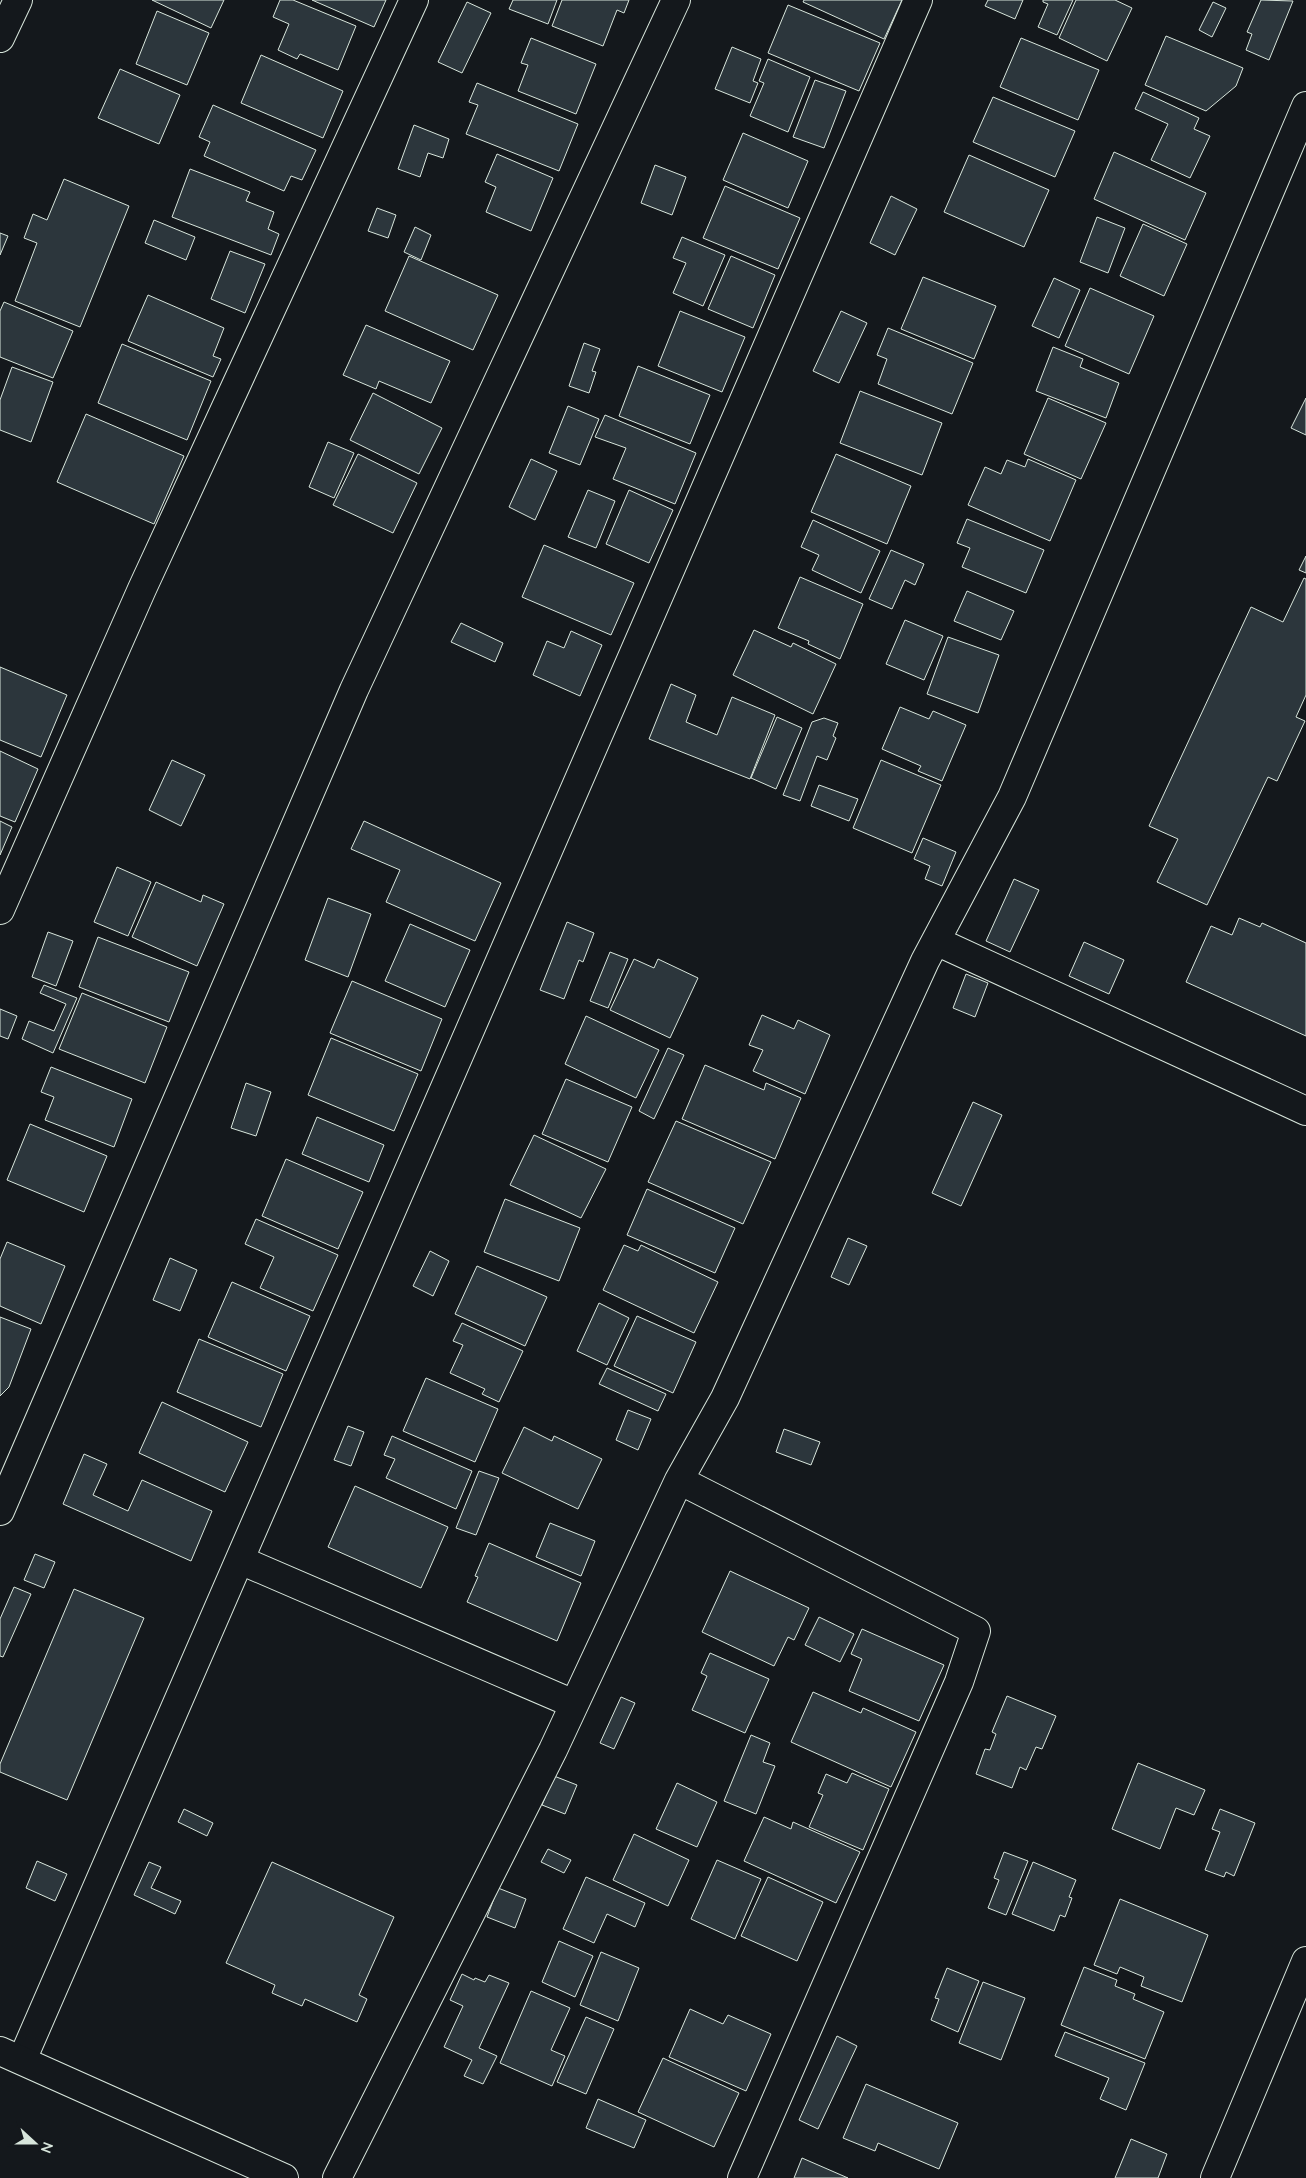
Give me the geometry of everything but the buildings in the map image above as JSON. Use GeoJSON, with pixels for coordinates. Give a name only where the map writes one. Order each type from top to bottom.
{"type":"FeatureCollection","features":[{"type":"Feature","properties":{"kind":"street"},"geometry":{"type":"LineString","coordinates":[[0,38],[18,0]]}},
{"type":"Feature","properties":{"kind":"street"},"geometry":{"type":"LineString","coordinates":[[0,910],[146,580],[414,0]]}},
{"type":"Feature","properties":{"kind":"street"},"geometry":{"type":"LineString","coordinates":[[0,1511],[354,690],[676,0]]}},
{"type":"Feature","properties":{"kind":"street"},"geometry":{"type":"LineString","coordinates":[[284,2178],[11,2056],[240,1560],[918,0]]}},
{"type":"Feature","properties":{"kind":"street"},"geometry":{"type":"LineString","coordinates":[[337,2178],[553,1750],[679,1480],[725,1398],[936,941],[1012,797],[1306,106]]}},
{"type":"Feature","properties":{"kind":"street"},"geometry":{"type":"LineString","coordinates":[[936,941],[1306,1111]]}},
{"type":"Feature","properties":{"kind":"street"},"geometry":{"type":"LineString","coordinates":[[679,1480],[976,1631],[959,1682],[742,2178]]}},
{"type":"Feature","properties":{"kind":"street"},"geometry":{"type":"LineString","coordinates":[[240,1560],[574,1704]]}},
{"type":"Feature","properties":{"kind":"street"},"geometry":{"type":"LineString","coordinates":[[1215,2178],[1306,1961]]}}]}
